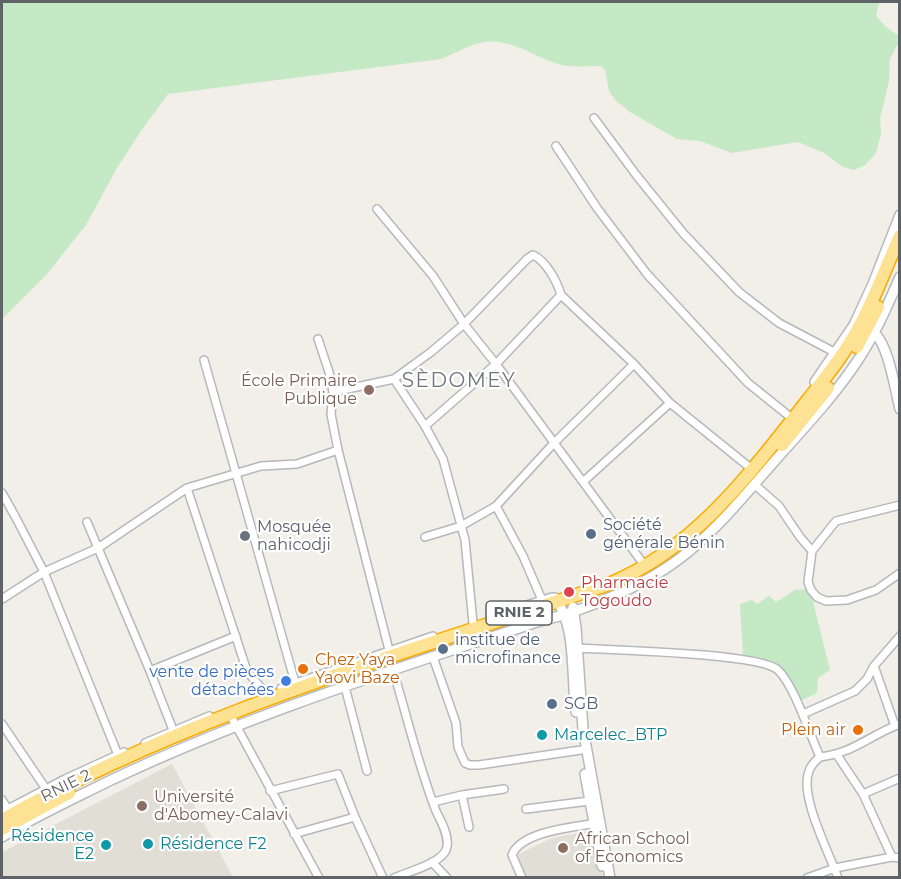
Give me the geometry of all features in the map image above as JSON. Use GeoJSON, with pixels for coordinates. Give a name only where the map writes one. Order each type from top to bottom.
{"type":"FeatureCollection","features":[{"type":"Feature","properties":{"kind":"highway","name":"RNIE 2"},"geometry":{"type":"LineString","coordinates":[[867,329],[878,288],[900,236]]}},
{"type":"Feature","properties":{"kind":"highway","name":"RNIE 2"},"geometry":{"type":"LineString","coordinates":[[4,814],[167,740],[296,686],[442,638],[625,584],[661,564],[687,546],[787,440],[848,361],[867,329],[900,255]]}},
{"type":"Feature","properties":{"kind":"highway","name":"RNIE 2"},"geometry":{"type":"LineString","coordinates":[[2,829],[124,767],[301,694],[564,603]]}},
{"type":"Feature","properties":{"kind":"street"},"geometry":{"type":"LineString","coordinates":[[594,118],[683,233],[739,292],[779,323],[836,353]]}},
{"type":"Feature","properties":{"kind":"street"},"geometry":{"type":"LineString","coordinates":[[556,146],[597,208],[647,274],[748,383],[789,416]]}},
{"type":"Feature","properties":{"kind":"street"},"geometry":{"type":"LineString","coordinates":[[377,208],[434,276],[464,324],[584,481],[642,562]]}},
{"type":"Feature","properties":{"kind":"street"},"geometry":{"type":"LineString","coordinates":[[2,837],[130,771],[234,723],[537,622],[564,603],[642,562],[681,536],[709,510],[748,466],[836,353],[854,325],[900,215]]}},
{"type":"Feature","properties":{"kind":"street"},"geometry":{"type":"LineString","coordinates":[[333,392],[394,379],[464,324],[533,255],[539,258],[558,284],[561,295],[634,364],[670,402],[748,466]]}},
{"type":"Feature","properties":{"kind":"street"},"geometry":{"type":"LineString","coordinates":[[2,800],[4,814],[46,789],[173,730],[389,650],[542,600],[564,603],[623,591],[663,570],[688,552],[755,485],[814,416],[855,365],[867,329],[896,296],[900,277]]}},
{"type":"Feature","properties":{"kind":"street"},"geometry":{"type":"LineString","coordinates":[[425,426],[496,364],[561,295]]}},
{"type":"Feature","properties":{"kind":"street"},"geometry":{"type":"LineString","coordinates":[[867,329],[885,352],[900,409]]}},
{"type":"Feature","properties":{"kind":"street"},"geometry":{"type":"LineString","coordinates":[[318,339],[330,372],[333,392],[331,414],[338,450],[389,650]]}},
{"type":"Feature","properties":{"kind":"street"},"geometry":{"type":"LineString","coordinates":[[204,360],[234,473],[296,686]]}},
{"type":"Feature","properties":{"kind":"street"},"geometry":{"type":"LineString","coordinates":[[424,537],[461,526],[496,506],[554,443],[634,364]]}},
{"type":"Feature","properties":{"kind":"street"},"geometry":{"type":"LineString","coordinates":[[394,379],[425,426],[443,459],[465,540],[473,623]]}},
{"type":"Feature","properties":{"kind":"street"},"geometry":{"type":"LineString","coordinates":[[584,481],[670,402]]}},
{"type":"Feature","properties":{"kind":"street"},"geometry":{"type":"LineString","coordinates":[[2,599],[44,572],[98,548],[187,488],[261,466],[297,464],[338,450]]}},
{"type":"Feature","properties":{"kind":"street"},"geometry":{"type":"LineString","coordinates":[[755,485],[779,506],[812,551]]}},
{"type":"Feature","properties":{"kind":"street"},"geometry":{"type":"LineString","coordinates":[[187,488],[247,671],[266,694]]}},
{"type":"Feature","properties":{"kind":"street"},"geometry":{"type":"LineString","coordinates":[[2,493],[44,572],[118,755]]}},
{"type":"Feature","properties":{"kind":"street"},"geometry":{"type":"LineString","coordinates":[[900,505],[836,521],[812,551],[808,582],[817,597],[826,601],[847,600],[883,586],[900,573]]}},
{"type":"Feature","properties":{"kind":"street"},"geometry":{"type":"LineString","coordinates":[[496,506],[523,556],[542,600]]}},
{"type":"Feature","properties":{"kind":"street"},"geometry":{"type":"LineString","coordinates":[[87,522],[173,730]]}},
{"type":"Feature","properties":{"kind":"street"},"geometry":{"type":"LineString","coordinates":[[564,603],[577,648],[582,729],[604,878]]}},
{"type":"Feature","properties":{"kind":"street"},"geometry":{"type":"LineString","coordinates":[[564,603],[572,655],[573,693],[589,801],[597,823],[610,878]]}},
{"type":"Feature","properties":{"kind":"street"},"geometry":{"type":"LineString","coordinates":[[150,671],[236,636]]}},
{"type":"Feature","properties":{"kind":"street"},"geometry":{"type":"LineString","coordinates":[[802,714],[855,691],[900,636]]}},
{"type":"Feature","properties":{"kind":"street"},"geometry":{"type":"LineString","coordinates":[[577,648],[744,659],[760,662],[778,670],[802,714],[820,757]]}},
{"type":"Feature","properties":{"kind":"street"},"geometry":{"type":"LineString","coordinates":[[433,657],[456,723],[458,747],[465,763],[479,765],[581,750]]}},
{"type":"Feature","properties":{"kind":"street"},"geometry":{"type":"LineString","coordinates":[[838,878],[809,803],[807,778],[809,770],[820,757],[837,755],[897,725],[874,666]]}},
{"type":"Feature","properties":{"kind":"street"},"geometry":{"type":"LineString","coordinates":[[393,670],[433,802],[446,836],[447,848],[443,855],[432,862],[394,878]]}},
{"type":"Feature","properties":{"kind":"street"},"geometry":{"type":"LineString","coordinates":[[345,687],[368,771]]}},
{"type":"Feature","properties":{"kind":"street"},"geometry":{"type":"LineString","coordinates":[[234,723],[319,878]]}},
{"type":"Feature","properties":{"kind":"street"},"geometry":{"type":"LineString","coordinates":[[2,724],[46,789]]}},
{"type":"Feature","properties":{"kind":"street"},"geometry":{"type":"LineString","coordinates":[[807,878],[835,868],[896,857],[863,794],[837,755]]}},
{"type":"Feature","properties":{"kind":"street"},"geometry":{"type":"LineString","coordinates":[[270,791],[338,774],[383,878]]}},
{"type":"Feature","properties":{"kind":"street"},"geometry":{"type":"LineString","coordinates":[[863,794],[900,778]]}},
{"type":"Feature","properties":{"kind":"street"},"geometry":{"type":"LineString","coordinates":[[433,802],[504,789]]}},
{"type":"Feature","properties":{"kind":"street"},"geometry":{"type":"LineString","coordinates":[[462,795],[469,827]]}},
{"type":"Feature","properties":{"kind":"street"},"geometry":{"type":"LineString","coordinates":[[525,809],[589,801]]}},
{"type":"Feature","properties":{"kind":"street"},"geometry":{"type":"LineString","coordinates":[[294,834],[355,817]]}},
{"type":"Feature","properties":{"kind":"street"},"geometry":{"type":"LineString","coordinates":[[522,878],[512,855],[517,848],[542,833],[597,823]]}},
{"type":"Feature","properties":{"kind":"street"},"geometry":{"type":"LineString","coordinates":[[432,862],[447,878]]}},
{"type":"Feature","properties":{"kind":"shaded area","name":"Université d'Abomey-Calavi"},"geometry":{"type":"Polygon","coordinates":[[[172,764],[233,877],[2,878],[2,852],[172,764]]]}},
{"type":"Feature","properties":{"kind":"shaded area","name":"African School of Economics"},"geometry":{"type":"Polygon","coordinates":[[[594,830],[603,877],[525,877],[516,859],[519,854],[552,838],[594,830]]]}},
{"type":"Feature","properties":{"kind":"green space"},"geometry":{"type":"Polygon","coordinates":[[[2,2],[881,2],[876,16],[899,36],[899,41],[890,59],[889,81],[880,118],[881,134],[876,153],[865,165],[854,170],[843,167],[824,153],[798,142],[732,153],[700,141],[677,139],[630,112],[616,101],[609,91],[605,70],[601,66],[557,64],[503,43],[480,43],[441,59],[168,94],[117,168],[86,225],[47,274],[2,319],[2,2]]]}},
{"type":"Feature","properties":{"kind":"green space"},"geometry":{"type":"Polygon","coordinates":[[[810,589],[830,670],[818,678],[817,693],[802,700],[778,668],[743,654],[740,604],[752,600],[757,604],[769,596],[776,602],[795,590],[810,589]]]}},
{"type":"Feature","properties":{"kind":"place","name":"École Primaire Publique"},"geometry":{"type":"Point","coordinates":[369,390]}},
{"type":"Feature","properties":{"kind":"place","name":"Société générale Bénin"},"geometry":{"type":"Point","coordinates":[591,534]}},
{"type":"Feature","properties":{"kind":"place","name":"Mosquée nahicodji"},"geometry":{"type":"Point","coordinates":[245,536]}},
{"type":"Feature","properties":{"kind":"place","name":"Pharmacie Togoudo"},"geometry":{"type":"Point","coordinates":[569,592]}},
{"type":"Feature","properties":{"kind":"place","name":"institue de microfinance"},"geometry":{"type":"Point","coordinates":[443,649]}},
{"type":"Feature","properties":{"kind":"place","name":"Chez Yaya Yaovi Baze"},"geometry":{"type":"Point","coordinates":[303,669]}},
{"type":"Feature","properties":{"kind":"place","name":"vente de pièces détachées"},"geometry":{"type":"Point","coordinates":[286,681]}},
{"type":"Feature","properties":{"kind":"place","name":"SGB"},"geometry":{"type":"Point","coordinates":[552,704]}},
{"type":"Feature","properties":{"kind":"place","name":"Plein air"},"geometry":{"type":"Point","coordinates":[858,730]}},
{"type":"Feature","properties":{"kind":"place","name":"Marcelec_BTP"},"geometry":{"type":"Point","coordinates":[542,735]}},
{"type":"Feature","properties":{"kind":"place","name":"Université d'Abomey-Calavi"},"geometry":{"type":"Point","coordinates":[142,806]}},
{"type":"Feature","properties":{"kind":"place","name":"Résidence F2"},"geometry":{"type":"Point","coordinates":[148,844]}},
{"type":"Feature","properties":{"kind":"place","name":"Résidence E2"},"geometry":{"type":"Point","coordinates":[106,845]}},
{"type":"Feature","properties":{"kind":"place","name":"African School of Economics"},"geometry":{"type":"Point","coordinates":[563,848]}},
{"type":"Feature","properties":{"kind":"district","name":"SÈDOMEY"},"geometry":{"type":"Point","coordinates":[459,381]}}]}
